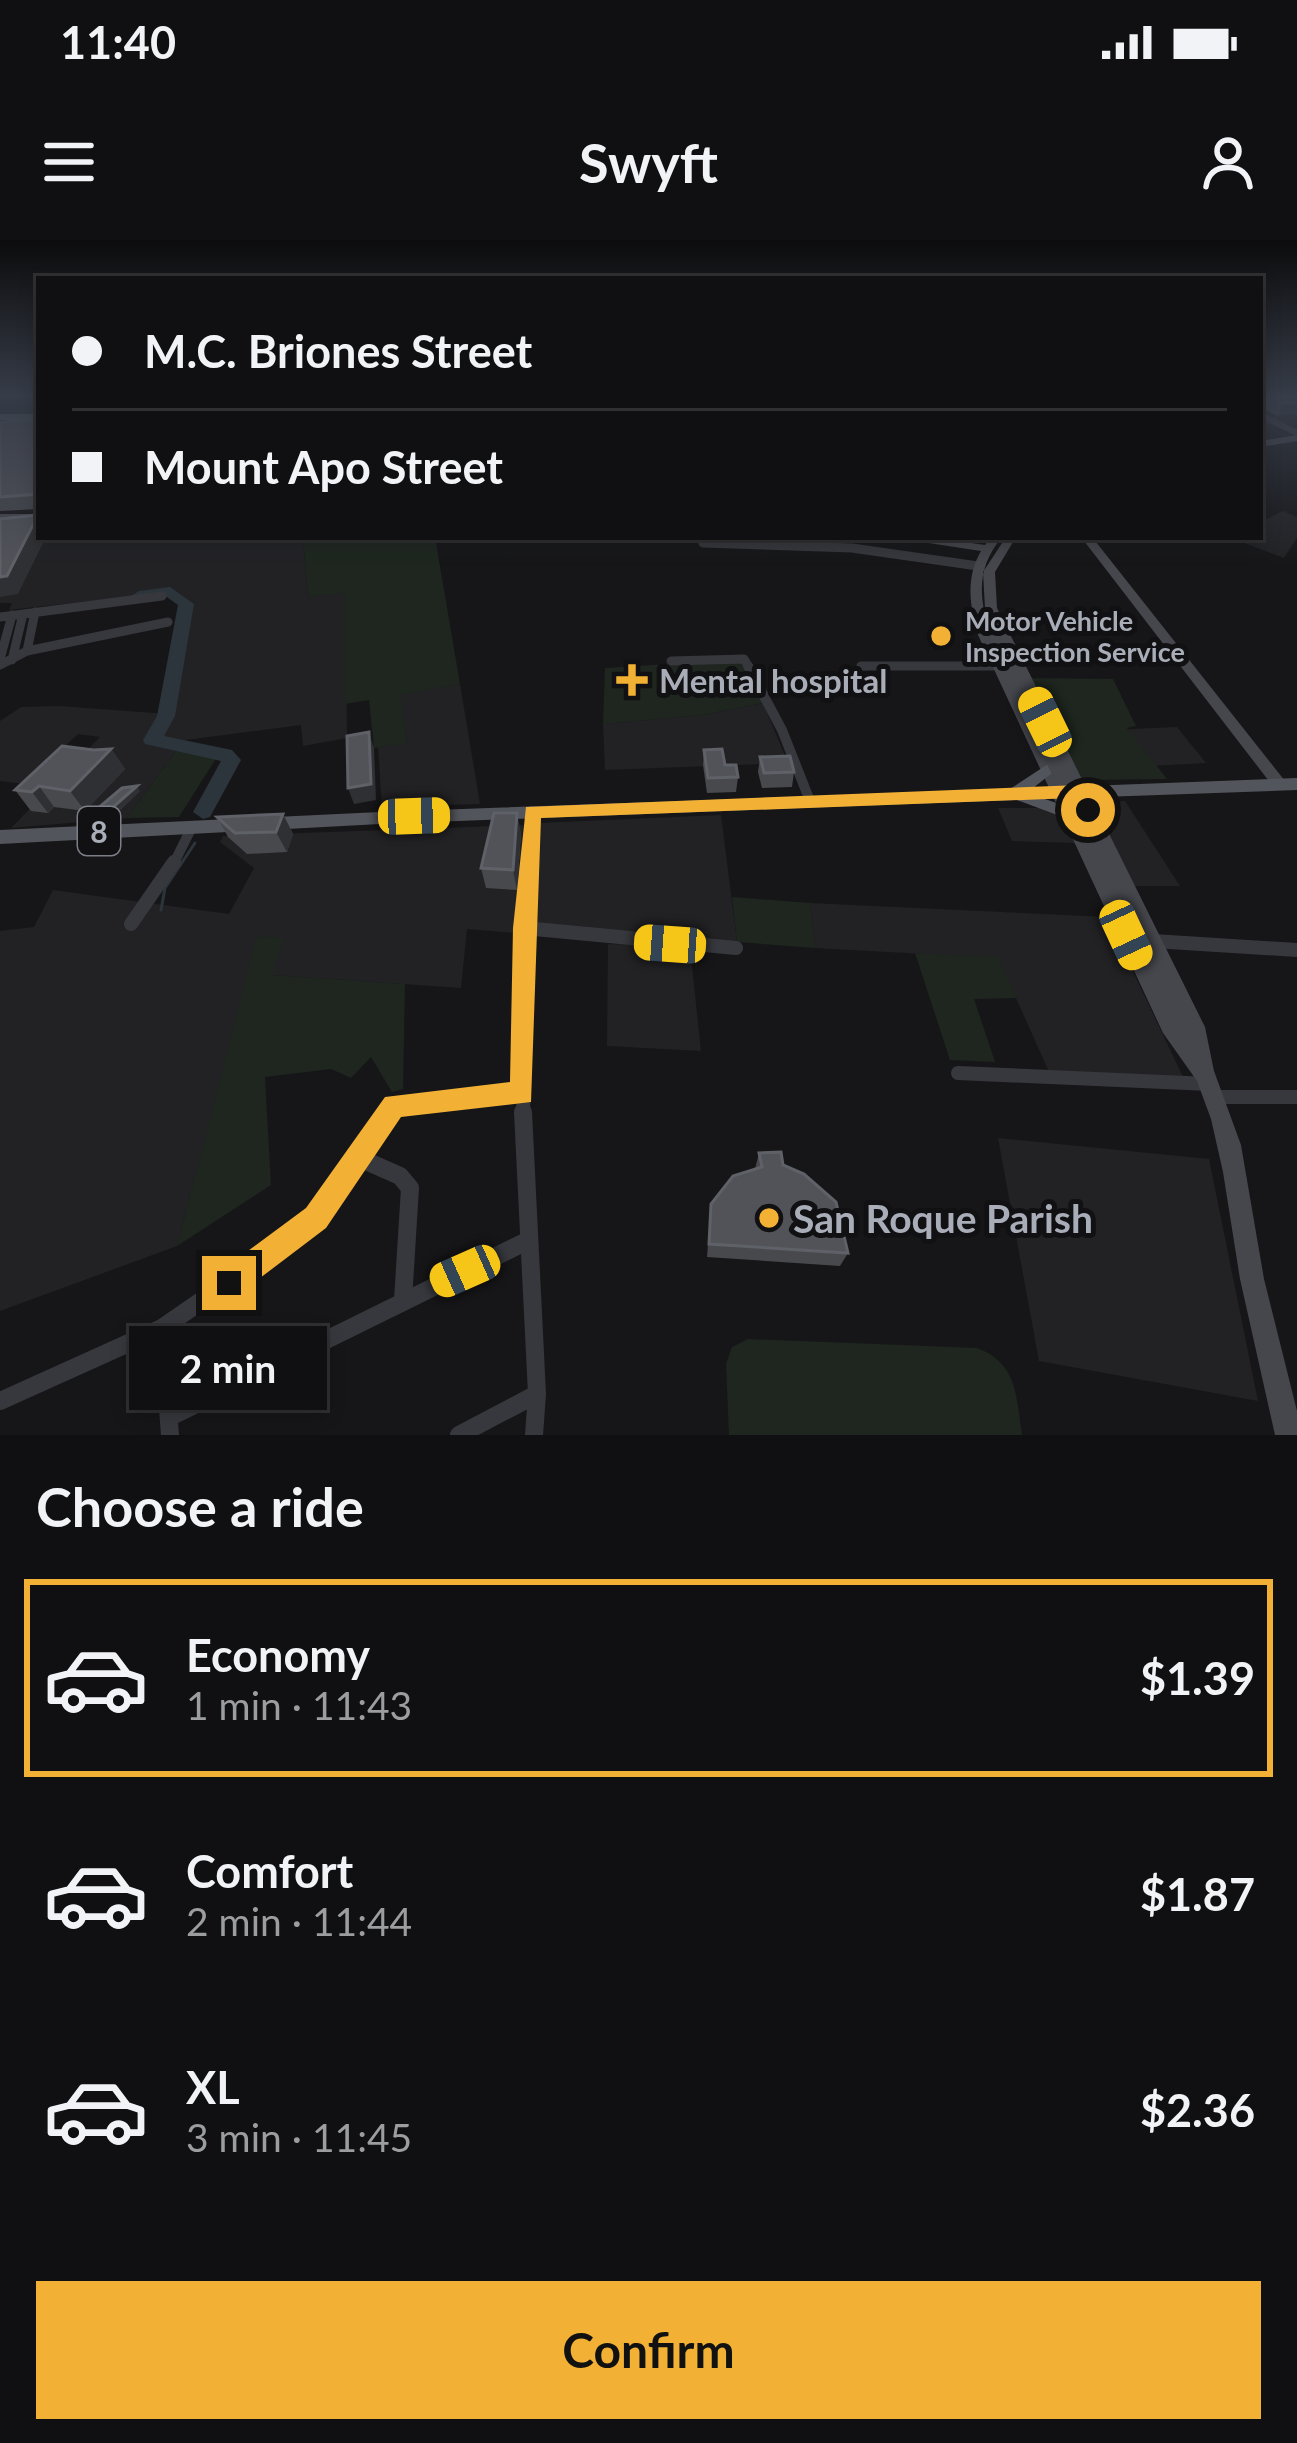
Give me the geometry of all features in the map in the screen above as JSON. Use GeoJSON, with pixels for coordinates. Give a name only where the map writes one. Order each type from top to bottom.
{"type":"FeatureCollection","features":[{"type":"Feature","properties":{"kind":"main road"},"geometry":{"type":"LineString","coordinates":[[0,520],[36,521]]}},
{"type":"Feature","properties":{"kind":"main road"},"geometry":{"type":"LineString","coordinates":[[947,540],[998,544]]}},
{"type":"Feature","properties":{"kind":"main road"},"geometry":{"type":"LineString","coordinates":[[963,540],[998,544]]}},
{"type":"Feature","properties":{"kind":"main road"},"geometry":{"type":"LineString","coordinates":[[1088,540],[1288,785]]}},
{"type":"Feature","properties":{"kind":"main road"},"geometry":{"type":"LineString","coordinates":[[998,544],[978,566],[999,666],[1170,1027],[1211,1085]]}},
{"type":"Feature","properties":{"kind":"main road"},"geometry":{"type":"LineString","coordinates":[[998,544],[983,604],[993,635],[1211,1085]]}},
{"type":"Feature","properties":{"kind":"main road"},"geometry":{"type":"LineString","coordinates":[[983,604],[1195,1028],[1289,1435]]}},
{"type":"Feature","properties":{"kind":"main road"},"geometry":{"type":"LineString","coordinates":[[1008,794],[1048,770]]}},
{"type":"Feature","properties":{"kind":"main road","name":"8"},"geometry":{"type":"LineString","coordinates":[[0,837],[1288,785]]}},
{"type":"Feature","properties":{"kind":"main road"},"geometry":{"type":"LineString","coordinates":[[1008,794],[1068,813]]}},
{"type":"Feature","properties":{"kind":"street"},"geometry":{"type":"LineString","coordinates":[[703,543],[852,548],[978,566]]}},
{"type":"Feature","properties":{"kind":"street"},"geometry":{"type":"LineString","coordinates":[[4,661],[14,634],[12,616],[162,596]]}},
{"type":"Feature","properties":{"kind":"street"},"geometry":{"type":"LineString","coordinates":[[4,661],[27,651],[168,622]]}},
{"type":"Feature","properties":{"kind":"street"},"geometry":{"type":"LineString","coordinates":[[14,634],[27,651]]}},
{"type":"Feature","properties":{"kind":"street"},"geometry":{"type":"LineString","coordinates":[[671,662],[744,659],[782,730],[811,801]]}},
{"type":"Feature","properties":{"kind":"street"},"geometry":{"type":"LineString","coordinates":[[861,666],[999,666]]}},
{"type":"Feature","properties":{"kind":"street"},"geometry":{"type":"LineString","coordinates":[[532,812],[524,928],[522,1093],[537,1394],[534,1435]]}},
{"type":"Feature","properties":{"kind":"street"},"geometry":{"type":"LineString","coordinates":[[130,924],[169,872],[192,827]]}},
{"type":"Feature","properties":{"kind":"street"},"geometry":{"type":"LineString","coordinates":[[524,928],[736,949]]}},
{"type":"Feature","properties":{"kind":"street"},"geometry":{"type":"LineString","coordinates":[[1153,941],[1297,950]]}},
{"type":"Feature","properties":{"kind":"street"},"geometry":{"type":"LineString","coordinates":[[958,1073],[1211,1085],[1297,1097]]}},
{"type":"Feature","properties":{"kind":"street"},"geometry":{"type":"LineString","coordinates":[[0,1401],[162,1328],[316,1218],[394,1106],[522,1093]]}},
{"type":"Feature","properties":{"kind":"street"},"geometry":{"type":"LineString","coordinates":[[356,1156],[400,1176],[410,1188],[403,1300]]}},
{"type":"Feature","properties":{"kind":"street"},"geometry":{"type":"LineString","coordinates":[[162,1328],[170,1426],[403,1300],[529,1240]]}},
{"type":"Feature","properties":{"kind":"street"},"geometry":{"type":"LineString","coordinates":[[459,1435],[537,1394]]}},
{"type":"Feature","properties":{"kind":"shaded area"},"geometry":{"type":"Polygon","coordinates":[[[1283,511],[1297,517],[1297,538],[1284,558],[1237,540],[1263,540],[1263,521],[1283,511]]]}},
{"type":"Feature","properties":{"kind":"shaded area"},"geometry":{"type":"Polygon","coordinates":[[[0,527],[36,540],[303,540],[308,597],[345,592],[347,738],[303,746],[301,725],[163,743],[166,718],[150,743],[178,748],[127,818],[11,828],[100,737],[78,734],[25,784],[0,781],[0,721],[21,707],[168,714],[189,604],[171,592],[9,610],[12,603],[0,603],[0,527]]]}},
{"type":"Feature","properties":{"kind":"shaded area"},"geometry":{"type":"Polygon","coordinates":[[[303,540],[436,540],[460,684],[401,695],[407,743],[374,748],[369,700],[345,704],[345,593],[308,597],[303,540]]]}},
{"type":"Feature","properties":{"kind":"shaded area"},"geometry":{"type":"Polygon","coordinates":[[[743,662],[763,703],[702,715],[603,724],[605,668],[743,662]]]}},
{"type":"Feature","properties":{"kind":"shaded area"},"geometry":{"type":"Polygon","coordinates":[[[1027,678],[1113,679],[1136,726],[1127,728],[1167,779],[1082,780],[1027,678]]]}},
{"type":"Feature","properties":{"kind":"shaded area"},"geometry":{"type":"Polygon","coordinates":[[[460,684],[480,804],[382,807],[378,747],[407,742],[400,694],[460,684]]]}},
{"type":"Feature","properties":{"kind":"shaded area"},"geometry":{"type":"Polygon","coordinates":[[[763,703],[788,763],[605,770],[603,724],[702,715],[763,703]]]}},
{"type":"Feature","properties":{"kind":"shaded area"},"geometry":{"type":"Polygon","coordinates":[[[1177,727],[1206,763],[1112,768],[1086,731],[1177,727]]]}},
{"type":"Feature","properties":{"kind":"shaded area"},"geometry":{"type":"Polygon","coordinates":[[[178,748],[217,757],[179,817],[127,818],[178,748]]]}},
{"type":"Feature","properties":{"kind":"shaded area"},"geometry":{"type":"Polygon","coordinates":[[[1125,801],[1180,886],[1132,886],[1089,803],[1125,801]]]}},
{"type":"Feature","properties":{"kind":"shaded area"},"geometry":{"type":"Polygon","coordinates":[[[998,808],[1044,808],[1061,815],[1075,843],[1012,841],[998,808]]]}},
{"type":"Feature","properties":{"kind":"shaded area"},"geometry":{"type":"Polygon","coordinates":[[[721,815],[737,942],[531,932],[538,823],[721,815]]]}},
{"type":"Feature","properties":{"kind":"shaded area"},"geometry":{"type":"Polygon","coordinates":[[[523,825],[516,933],[467,929],[461,988],[271,975],[258,936],[177,1246],[0,1311],[0,931],[34,927],[53,890],[229,914],[254,868],[220,842],[223,836],[523,825]]]}},
{"type":"Feature","properties":{"kind":"shaded area"},"geometry":{"type":"Polygon","coordinates":[[[732,897],[810,903],[815,948],[737,942],[732,897]]]}},
{"type":"Feature","properties":{"kind":"shaded area"},"geometry":{"type":"Polygon","coordinates":[[[810,903],[1107,917],[1184,1079],[1050,1074],[998,958],[815,948],[810,903]]]}},
{"type":"Feature","properties":{"kind":"shaded area"},"geometry":{"type":"Polygon","coordinates":[[[257,936],[284,938],[272,975],[405,984],[403,1089],[392,1092],[371,1057],[351,1078],[331,1069],[265,1077],[271,1185],[177,1246],[257,936]]]}},
{"type":"Feature","properties":{"kind":"shaded area"},"geometry":{"type":"Polygon","coordinates":[[[608,944],[690,947],[701,1051],[607,1046],[608,944]]]}},
{"type":"Feature","properties":{"kind":"shaded area"},"geometry":{"type":"Polygon","coordinates":[[[915,953],[998,957],[1017,998],[974,999],[995,1062],[950,1060],[915,953]]]}},
{"type":"Feature","properties":{"kind":"shaded area"},"geometry":{"type":"Polygon","coordinates":[[[998,1138],[1209,1159],[1258,1401],[1039,1361],[998,1138]]]}},
{"type":"Feature","properties":{"kind":"shaded area"},"geometry":{"type":"Polygon","coordinates":[[[748,1339],[977,1348],[1008,1372],[1022,1435],[729,1435],[726,1364],[732,1347],[748,1339]]]}},
{"type":"Feature","properties":{"kind":"building"},"geometry":{"type":"Polygon","coordinates":[[[0,453],[36,453],[36,494],[0,497],[0,453]]]}},
{"type":"Feature","properties":{"kind":"building"},"geometry":{"type":"Polygon","coordinates":[[[36,515],[7,576],[0,577],[0,519],[36,515]]]}},
{"type":"Feature","properties":{"kind":"building"},"geometry":{"type":"Polygon","coordinates":[[[369,732],[371,784],[348,788],[347,736],[369,732]]]}},
{"type":"Feature","properties":{"kind":"building"},"geometry":{"type":"Polygon","coordinates":[[[62,746],[111,749],[70,791],[39,786],[32,792],[15,790],[62,746]]]}},
{"type":"Feature","properties":{"kind":"building"},"geometry":{"type":"Polygon","coordinates":[[[722,749],[725,765],[736,765],[738,777],[708,778],[704,750],[722,749]]]}},
{"type":"Feature","properties":{"kind":"building"},"geometry":{"type":"Polygon","coordinates":[[[790,756],[794,772],[764,773],[760,757],[790,756]]]}},
{"type":"Feature","properties":{"kind":"building"},"geometry":{"type":"Polygon","coordinates":[[[137,786],[112,808],[96,810],[122,788],[137,786]]]}},
{"type":"Feature","properties":{"kind":"building"},"geometry":{"type":"Polygon","coordinates":[[[494,813],[517,813],[513,870],[481,868],[494,813]]]}},
{"type":"Feature","properties":{"kind":"building"},"geometry":{"type":"Polygon","coordinates":[[[283,814],[276,832],[235,833],[217,817],[283,814]]]}},
{"type":"Feature","properties":{"kind":"building","name":"San Roque Parish"},"geometry":{"type":"Polygon","coordinates":[[[781,1152],[783,1165],[804,1174],[836,1202],[848,1253],[709,1244],[711,1204],[733,1176],[762,1167],[759,1153],[781,1152]]]}},
{"type":"Feature","properties":{"kind":"waterway"},"geometry":{"type":"LineString","coordinates":[[139,596],[170,592],[186,604],[166,716],[152,740],[225,754],[231,760],[203,812]]}},
{"type":"Feature","properties":{"kind":"waterway"},"geometry":{"type":"LineString","coordinates":[[161,910],[165,888],[195,843]]}},
{"type":"Feature","properties":{"kind":"place","name":"Motor Vehicle Inspection Service"},"geometry":{"type":"Point","coordinates":[941,636]}},
{"type":"Feature","properties":{"kind":"place","name":"Mental hospital"},"geometry":{"type":"Point","coordinates":[632,680]}},
{"type":"Feature","properties":{"kind":"place","name":"San Roque Parish"},"geometry":{"type":"Point","coordinates":[769,1218]}},
{"type":"Feature","properties":{"kind":"route"},"geometry":{"type":"LineString","coordinates":[[229,1283],[316,1218],[380,1119],[394,1106],[413,1100],[522,1093],[524,928],[532,812],[1079,791],[1088,810]]}}]}
